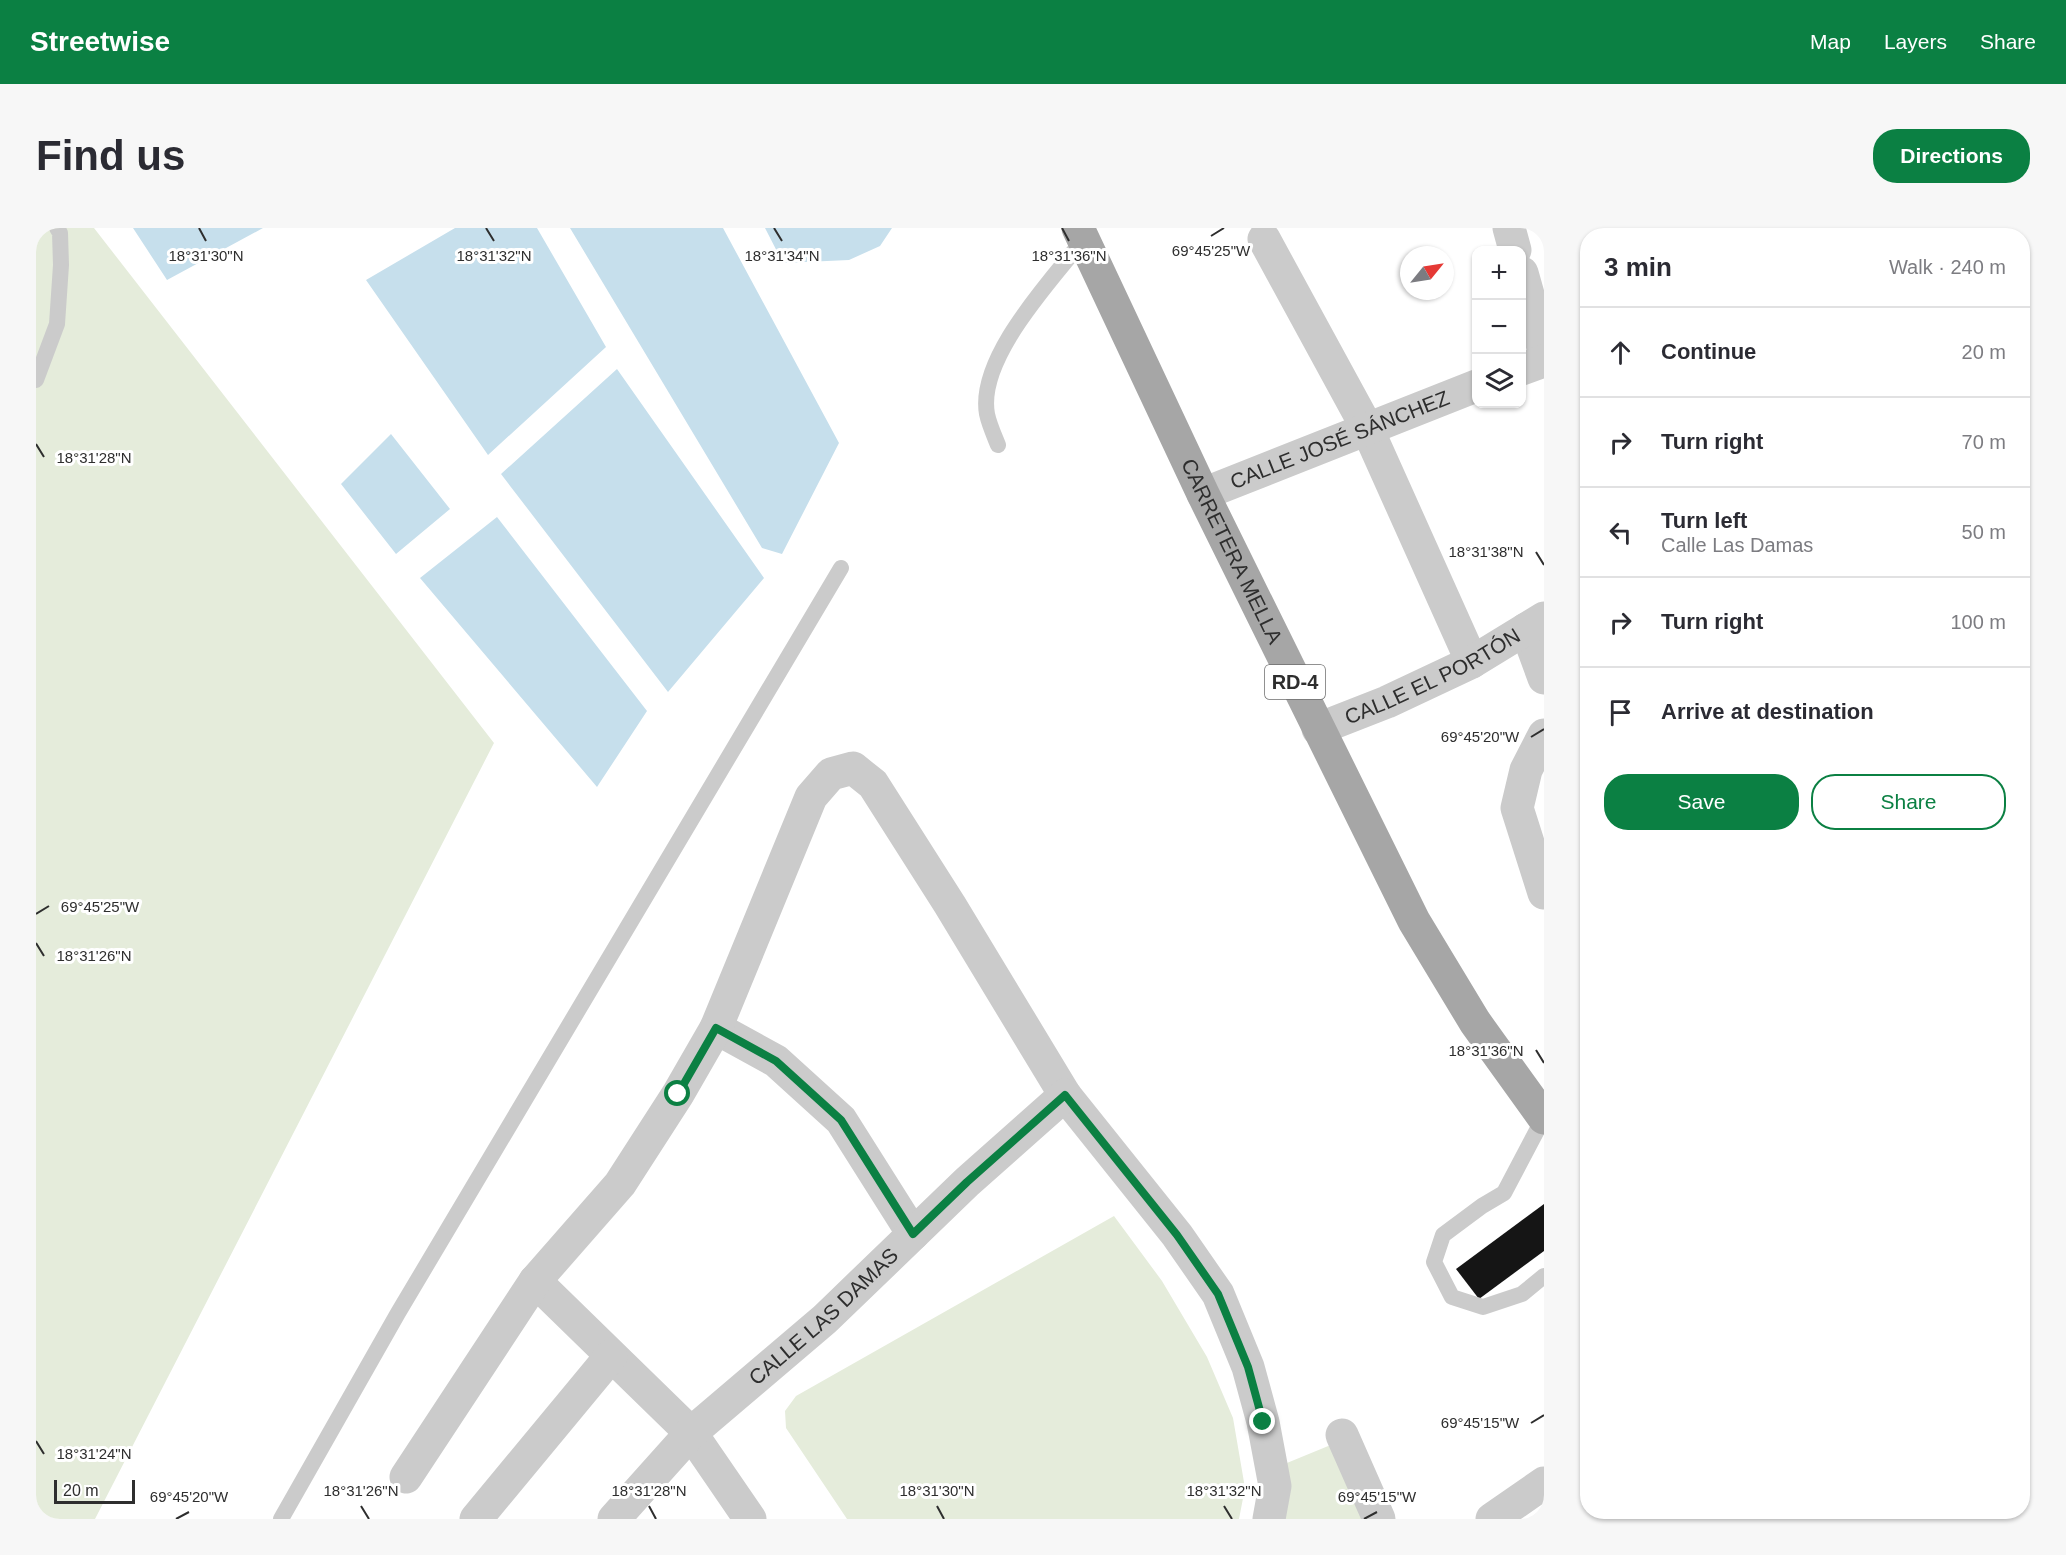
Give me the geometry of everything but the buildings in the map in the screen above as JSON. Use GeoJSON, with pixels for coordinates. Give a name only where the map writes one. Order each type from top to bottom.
{"type":"FeatureCollection","features":[{"type":"Feature","properties":{"kind":"main road","name":"CARRETERA MELLA"},"geometry":{"type":"LineString","coordinates":[[1080,234],[1203,494],[1414,921],[1476,1022],[1544,1118]]}},
{"type":"Feature","properties":{"kind":"street"},"geometry":{"type":"LineString","coordinates":[[1509,228],[1514,246]]}},
{"type":"Feature","properties":{"kind":"street"},"geometry":{"type":"LineString","coordinates":[[1264,239],[1367,428],[1472,662]]}},
{"type":"Feature","properties":{"kind":"street"},"geometry":{"type":"LineString","coordinates":[[1526,290],[1544,351]]}},
{"type":"Feature","properties":{"kind":"street"},"geometry":{"type":"LineString","coordinates":[[1526,367],[1544,361]]}},
{"type":"Feature","properties":{"kind":"street","name":"CALLE JOSÉ SÁNCHEZ"},"geometry":{"type":"LineString","coordinates":[[1203,494],[1472,388]]}},
{"type":"Feature","properties":{"kind":"street"},"geometry":{"type":"LineString","coordinates":[[1535,624],[1544,678]]}},
{"type":"Feature","properties":{"kind":"street","name":"CALLE EL PORTÓN"},"geometry":{"type":"LineString","coordinates":[[1318,729],[1387,702],[1472,662],[1535,624]]}},
{"type":"Feature","properties":{"kind":"street"},"geometry":{"type":"LineString","coordinates":[[1544,735],[1526,770],[1517,808],[1544,893]]}},
{"type":"Feature","properties":{"kind":"street"},"geometry":{"type":"LineString","coordinates":[[406,1477],[535,1281],[620,1184],[678,1094],[716,1028],[811,797],[831,774],[853,768],[873,784],[956,915],[1065,1095],[1177,1235],[1218,1294],[1248,1367],[1263,1422],[1275,1486],[1269,1519]]}},
{"type":"Feature","properties":{"kind":"street"},"geometry":{"type":"LineString","coordinates":[[716,1028],[776,1061],[841,1120],[913,1234]]}},
{"type":"Feature","properties":{"kind":"street","name":"CALLE LAS DAMAS"},"geometry":{"type":"LineString","coordinates":[[614,1519],[691,1432],[825,1319],[967,1182],[1065,1095]]}},
{"type":"Feature","properties":{"kind":"street"},"geometry":{"type":"LineString","coordinates":[[535,1281],[691,1432],[750,1519]]}},
{"type":"Feature","properties":{"kind":"street"},"geometry":{"type":"LineString","coordinates":[[476,1519],[611,1356]]}},
{"type":"Feature","properties":{"kind":"street"},"geometry":{"type":"LineString","coordinates":[[1342,1435],[1379,1519]]}},
{"type":"Feature","properties":{"kind":"street"},"geometry":{"type":"LineString","coordinates":[[1492,1519],[1544,1483]]}},
{"type":"Feature","properties":{"kind":"lane"},"geometry":{"type":"LineString","coordinates":[[36,380],[57,324],[61,265],[60,233],[57,228]]}},
{"type":"Feature","properties":{"kind":"lane"},"geometry":{"type":"LineString","coordinates":[[998,445],[987,413],[988,387],[997,359],[1080,234]]}},
{"type":"Feature","properties":{"kind":"lane"},"geometry":{"type":"LineString","coordinates":[[281,1519],[398,1313],[841,568]]}},
{"type":"Feature","properties":{"kind":"lane"},"geometry":{"type":"LineString","coordinates":[[1544,1118],[1504,1193],[1443,1234],[1434,1262],[1452,1297],[1483,1307],[1522,1294],[1544,1276]]}},
{"type":"Feature","properties":{"kind":"green space"},"geometry":{"type":"Polygon","coordinates":[[[36,228],[94,228],[494,743],[95,1519],[36,1519],[36,228]]]}},
{"type":"Feature","properties":{"kind":"green space"},"geometry":{"type":"Polygon","coordinates":[[[1114,1216],[1162,1281],[1207,1357],[1233,1418],[1245,1488],[1239,1519],[847,1519],[786,1428],[785,1411],[796,1396],[1114,1216]]]}},
{"type":"Feature","properties":{"kind":"green space"},"geometry":{"type":"Polygon","coordinates":[[[1338,1442],[1371,1519],[1284,1519],[1282,1465],[1338,1442]]]}},
{"type":"Feature","properties":{"kind":"water"},"geometry":{"type":"Polygon","coordinates":[[[133,228],[263,228],[167,280],[133,228]]]}},
{"type":"Feature","properties":{"kind":"water"},"geometry":{"type":"Polygon","coordinates":[[[455,228],[537,228],[606,347],[488,455],[366,280],[455,228]]]}},
{"type":"Feature","properties":{"kind":"water"},"geometry":{"type":"Polygon","coordinates":[[[570,228],[723,228],[839,443],[782,554],[762,548],[570,228]]]}},
{"type":"Feature","properties":{"kind":"water"},"geometry":{"type":"Polygon","coordinates":[[[765,228],[892,228],[880,246],[849,260],[783,263],[765,228]]]}},
{"type":"Feature","properties":{"kind":"water"},"geometry":{"type":"Polygon","coordinates":[[[617,369],[764,578],[668,692],[501,474],[617,369]]]}},
{"type":"Feature","properties":{"kind":"water"},"geometry":{"type":"Polygon","coordinates":[[[391,434],[450,509],[396,554],[341,484],[391,434]]]}},
{"type":"Feature","properties":{"kind":"water"},"geometry":{"type":"Polygon","coordinates":[[[497,517],[647,711],[597,787],[420,578],[497,517]]]}},
{"type":"Feature","properties":{"kind":"route"},"geometry":{"type":"LineString","coordinates":[[678,1094],[716,1028],[776,1061],[841,1120],[913,1234],[967,1182],[1065,1095],[1177,1235],[1218,1294],[1248,1367],[1263,1422]]}}]}
